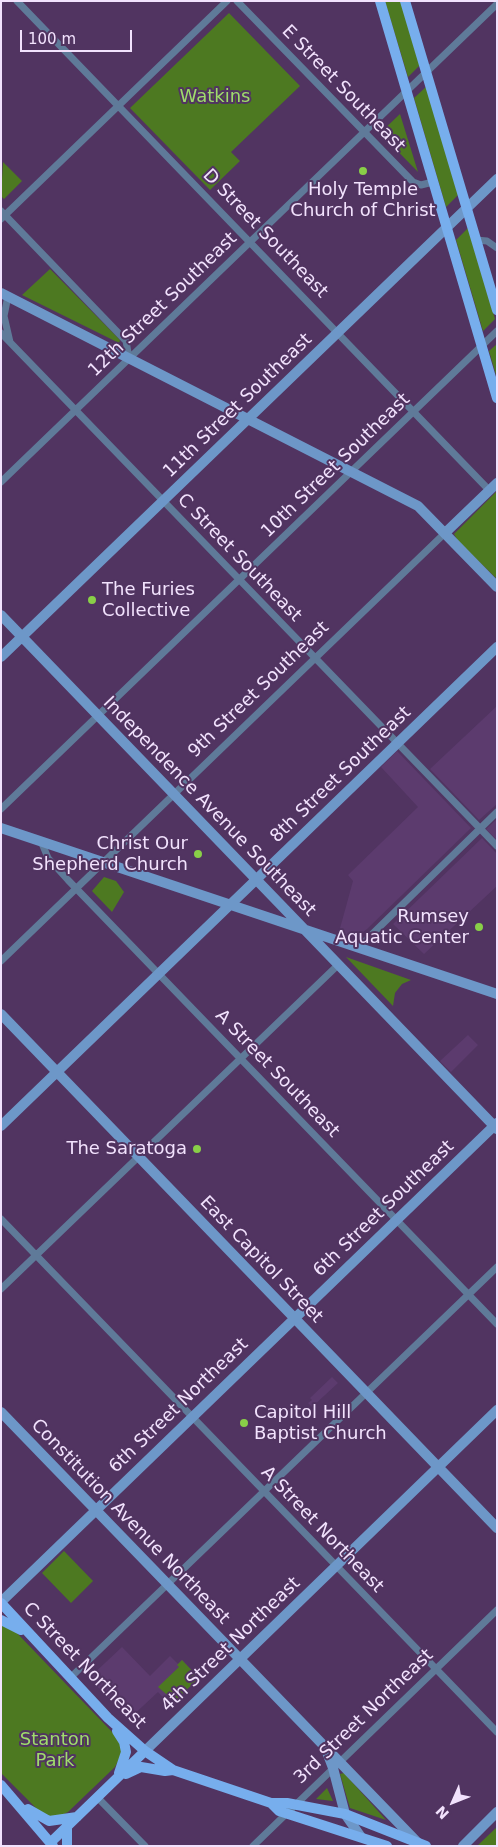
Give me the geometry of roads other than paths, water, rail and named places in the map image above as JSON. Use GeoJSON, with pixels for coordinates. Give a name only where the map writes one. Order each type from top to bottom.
{"type":"FeatureCollection","features":[{"type":"Feature","properties":{"kind":"main road"},"geometry":{"type":"LineString","coordinates":[[380,1],[497,398]]}},
{"type":"Feature","properties":{"kind":"main road"},"geometry":{"type":"LineString","coordinates":[[405,1],[497,310]]}},
{"type":"Feature","properties":{"kind":"main road","name":"11th Street Southeast"},"geometry":{"type":"LineString","coordinates":[[1,657],[497,179]]}},
{"type":"Feature","properties":{"kind":"main road"},"geometry":{"type":"LineString","coordinates":[[5,295],[350,473],[418,506],[497,588]]}},
{"type":"Feature","properties":{"kind":"main road","name":"9th Street Southeast"},"geometry":{"type":"LineString","coordinates":[[445,534],[493,486]]}},
{"type":"Feature","properties":{"kind":"main road","name":"Independence Avenue Southeast"},"geometry":{"type":"LineString","coordinates":[[1,615],[496,1126]]}},
{"type":"Feature","properties":{"kind":"main road","name":"8th Street Southeast"},"geometry":{"type":"LineString","coordinates":[[1,1126],[497,647]]}},
{"type":"Feature","properties":{"kind":"main road"},"geometry":{"type":"LineString","coordinates":[[1,828],[497,994]]}},
{"type":"Feature","properties":{"kind":"main road","name":"East Capitol Street"},"geometry":{"type":"LineString","coordinates":[[1,1014],[497,1528]]}},
{"type":"Feature","properties":{"kind":"main road","name":"6th Street Southeast"},"geometry":{"type":"LineString","coordinates":[[294,1318],[496,1126]]}},
{"type":"Feature","properties":{"kind":"main road","name":"6th Street Northeast"},"geometry":{"type":"LineString","coordinates":[[1,1602],[294,1318]]}},
{"type":"Feature","properties":{"kind":"main road","name":"4th Street Northeast"},"geometry":{"type":"LineString","coordinates":[[50,1845],[77,1816],[497,1410]]}},
{"type":"Feature","properties":{"kind":"main road","name":"Constitution Avenue Northeast"},"geometry":{"type":"LineString","coordinates":[[1,1412],[319,1741],[337,1765],[422,1844]]}},
{"type":"Feature","properties":{"kind":"main road","name":"C Street Northeast"},"geometry":{"type":"LineString","coordinates":[[1,1602],[108,1718],[145,1751],[173,1770]]}},
{"type":"Feature","properties":{"kind":"main road"},"geometry":{"type":"LineString","coordinates":[[1,1620],[29,1634]]}},
{"type":"Feature","properties":{"kind":"main road"},"geometry":{"type":"LineString","coordinates":[[108,1718],[123,1739],[126,1749],[122,1767],[116,1779]]}},
{"type":"Feature","properties":{"kind":"main road","name":"Constitution Avenue Northeast"},"geometry":{"type":"LineString","coordinates":[[337,1765],[345,1814],[361,1837]]}},
{"type":"Feature","properties":{"kind":"main road"},"geometry":{"type":"LineString","coordinates":[[116,1779],[141,1768],[173,1770],[271,1803],[295,1805],[345,1814],[422,1844]]}},
{"type":"Feature","properties":{"kind":"main road"},"geometry":{"type":"LineString","coordinates":[[1,1785],[18,1803],[50,1845]]}},
{"type":"Feature","properties":{"kind":"main road"},"geometry":{"type":"LineString","coordinates":[[18,1803],[49,1821],[61,1821],[77,1816]]}},
{"type":"Feature","properties":{"kind":"main road"},"geometry":{"type":"LineString","coordinates":[[271,1803],[279,1811],[387,1846]]}},
{"type":"Feature","properties":{"kind":"main road"},"geometry":{"type":"LineString","coordinates":[[463,1846],[497,1812]]}},
{"type":"Feature","properties":{"kind":"main road"},"geometry":{"type":"LineString","coordinates":[[67,1827],[67,1846]]}},
{"type":"Feature","properties":{"kind":"street","name":"D Street Southeast"},"geometry":{"type":"LineString","coordinates":[[17,1],[414,412],[493,486]]}},
{"type":"Feature","properties":{"kind":"street"},"geometry":{"type":"LineString","coordinates":[[129,358],[126,341],[3,215],[227,1]]}},
{"type":"Feature","properties":{"kind":"street","name":"E Street Southeast"},"geometry":{"type":"LineString","coordinates":[[237,1],[412,182],[421,185],[433,182]]}},
{"type":"Feature","properties":{"kind":"street","name":"12th Street Southeast"},"geometry":{"type":"LineString","coordinates":[[3,478],[497,4]]}},
{"type":"Feature","properties":{"kind":"street"},"geometry":{"type":"LineString","coordinates":[[476,240],[487,241],[497,248]]}},
{"type":"Feature","properties":{"kind":"street"},"geometry":{"type":"LineString","coordinates":[[5,295],[4,316],[10,342]]}},
{"type":"Feature","properties":{"kind":"street","name":"10th Street Southeast"},"geometry":{"type":"LineString","coordinates":[[1,809],[497,331]]}},
{"type":"Feature","properties":{"kind":"street","name":"C Street Southeast"},"geometry":{"type":"LineString","coordinates":[[1,333],[497,846]]}},
{"type":"Feature","properties":{"kind":"street","name":"9th Street Southeast"},"geometry":{"type":"LineString","coordinates":[[1,961],[445,534]]}},
{"type":"Feature","properties":{"kind":"street"},"geometry":{"type":"LineString","coordinates":[[359,947],[497,812]]}},
{"type":"Feature","properties":{"kind":"street","name":"A Street Southeast"},"geometry":{"type":"LineString","coordinates":[[40,841],[50,860],[497,1324]]}},
{"type":"Feature","properties":{"kind":"street"},"geometry":{"type":"LineString","coordinates":[[1,1289],[338,964]]}},
{"type":"Feature","properties":{"kind":"street","name":"A Street Northeast"},"geometry":{"type":"LineString","coordinates":[[1,1219],[497,1732]]}},
{"type":"Feature","properties":{"kind":"street"},"geometry":{"type":"LineString","coordinates":[[70,1678],[497,1267]]}},
{"type":"Feature","properties":{"kind":"street","name":"3rd Street Northeast"},"geometry":{"type":"LineString","coordinates":[[253,1846],[497,1610]]}},
{"type":"Feature","properties":{"kind":"street"},"geometry":{"type":"LineString","coordinates":[[97,1797],[145,1846]]}},
{"type":"Feature","properties":{"kind":"place","name":"Holy Temple Church of Christ"},"geometry":{"type":"Point","coordinates":[363,171]}},
{"type":"Feature","properties":{"kind":"place","name":"The Furies Collective"},"geometry":{"type":"Point","coordinates":[92,600]}},
{"type":"Feature","properties":{"kind":"place","name":"Christ Our Shepherd Church"},"geometry":{"type":"Point","coordinates":[198,854]}},
{"type":"Feature","properties":{"kind":"place","name":"Rumsey Aquatic Center"},"geometry":{"type":"Point","coordinates":[479,927]}},
{"type":"Feature","properties":{"kind":"place","name":"The Saratoga"},"geometry":{"type":"Point","coordinates":[197,1149]}},
{"type":"Feature","properties":{"kind":"place","name":"Capitol Hill Baptist Church"},"geometry":{"type":"Point","coordinates":[244,1423]}},
{"type":"Feature","properties":{"kind":"park label","name":"Watkins"},"geometry":{"type":"Point","coordinates":[215,97]}},
{"type":"Feature","properties":{"kind":"park label","name":"Stanton Park"},"geometry":{"type":"Point","coordinates":[55,1750]}}]}
